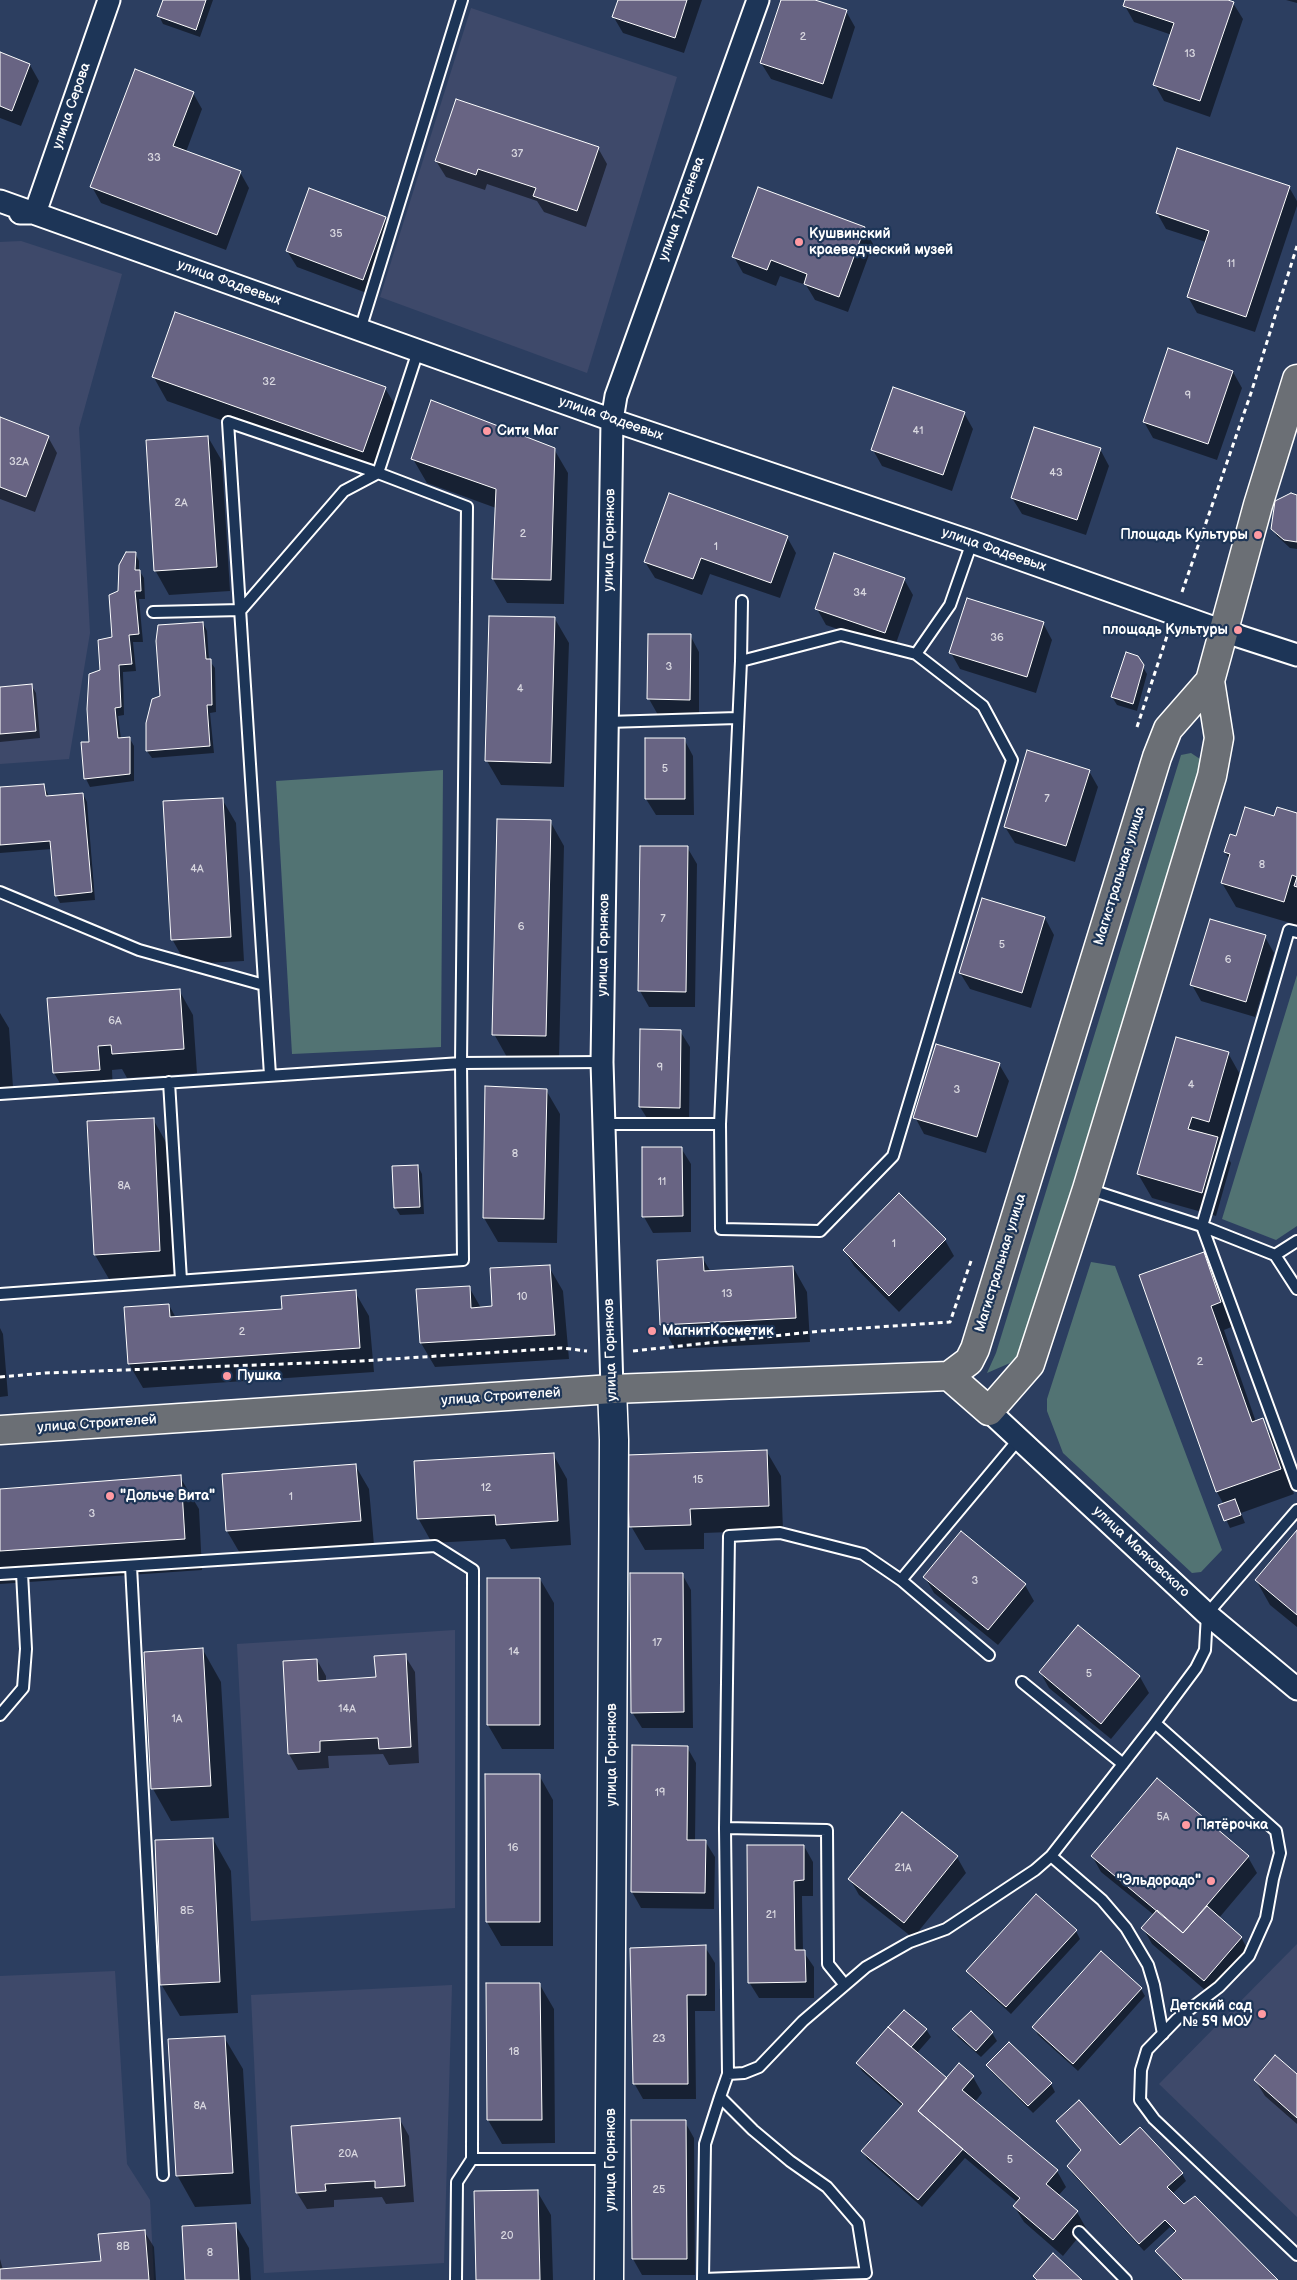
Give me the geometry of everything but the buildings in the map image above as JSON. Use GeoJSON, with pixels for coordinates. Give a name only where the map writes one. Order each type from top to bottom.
{"type":"FeatureCollection","features":[{"type":"Feature","properties":{"kind":"main road","name":"Магистральная улица"},"geometry":{"type":"LineString","coordinates":[[949,1376],[970,1361],[975,1349],[1157,757],[1168,729],[1210,681],[1258,505],[1297,379]]}},
{"type":"Feature","properties":{"kind":"main road"},"geometry":{"type":"LineString","coordinates":[[949,1376],[989,1411],[1030,1364],[1087,1189],[1212,776],[1219,738],[1210,681]]}},
{"type":"Feature","properties":{"kind":"main road","name":"улица Строителей"},"geometry":{"type":"LineString","coordinates":[[0,1430],[612,1389],[949,1376]]}},
{"type":"Feature","properties":{"kind":"street","name":"улица Серова"},"geometry":{"type":"LineString","coordinates":[[34,213],[109,0]]}},
{"type":"Feature","properties":{"kind":"street","name":"улица Тургенева"},"geometry":{"type":"LineString","coordinates":[[612,420],[616,396],[758,0]]}},
{"type":"Feature","properties":{"kind":"street","name":"улица Фадеевых"},"geometry":{"type":"LineString","coordinates":[[0,201],[612,420],[972,542],[1223,631]]}},
{"type":"Feature","properties":{"kind":"street"},"geometry":{"type":"LineString","coordinates":[[0,214],[34,213]]}},
{"type":"Feature","properties":{"kind":"street","name":"улица Горняков"},"geometry":{"type":"LineString","coordinates":[[609,2280],[614,1440],[610,1353],[606,1124],[602,1062],[612,420]]}},
{"type":"Feature","properties":{"kind":"street"},"geometry":{"type":"LineString","coordinates":[[1223,631],[1297,655]]}},
{"type":"Feature","properties":{"kind":"street","name":"улица Маяковского"},"geometry":{"type":"LineString","coordinates":[[989,1411],[1207,1614],[1297,1688]]}},
{"type":"Feature","properties":{"kind":"lane"},"geometry":{"type":"LineString","coordinates":[[360,330],[462,0]]}},
{"type":"Feature","properties":{"kind":"lane"},"geometry":{"type":"LineString","coordinates":[[153,612],[240,610],[344,490],[378,473],[418,351]]}},
{"type":"Feature","properties":{"kind":"lane"},"geometry":{"type":"LineString","coordinates":[[0,1294],[463,1260],[461,1063],[467,506],[378,473],[228,422],[270,1075]]}},
{"type":"Feature","properties":{"kind":"lane"},"geometry":{"type":"LineString","coordinates":[[916,654],[950,605],[972,542]]}},
{"type":"Feature","properties":{"kind":"lane"},"geometry":{"type":"LineString","coordinates":[[741,661],[841,635],[916,654],[984,706],[1012,760],[893,1156],[820,1230],[721,1229],[720,1124],[741,661],[742,601]]}},
{"type":"Feature","properties":{"kind":"lane"},"geometry":{"type":"LineString","coordinates":[[608,722],[737,718]]}},
{"type":"Feature","properties":{"kind":"lane"},"geometry":{"type":"LineString","coordinates":[[0,892],[139,950],[264,985]]}},
{"type":"Feature","properties":{"kind":"lane"},"geometry":{"type":"LineString","coordinates":[[1297,932],[1289,930],[1202,1226],[1297,1485]]}},
{"type":"Feature","properties":{"kind":"lane"},"geometry":{"type":"LineString","coordinates":[[0,1094],[461,1063],[602,1062]]}},
{"type":"Feature","properties":{"kind":"lane"},"geometry":{"type":"LineString","coordinates":[[169,1082],[181,1280]]}},
{"type":"Feature","properties":{"kind":"lane"},"geometry":{"type":"LineString","coordinates":[[606,1124],[720,1124]]}},
{"type":"Feature","properties":{"kind":"lane"},"geometry":{"type":"LineString","coordinates":[[1087,1189],[1202,1226],[1275,1255],[1297,1289]]}},
{"type":"Feature","properties":{"kind":"lane"},"geometry":{"type":"LineString","coordinates":[[1275,1255],[1297,1241]]}},
{"type":"Feature","properties":{"kind":"lane"},"geometry":{"type":"LineString","coordinates":[[901,1580],[1018,1440]]}},
{"type":"Feature","properties":{"kind":"lane"},"geometry":{"type":"LineString","coordinates":[[728,2074],[744,2073],[759,2068],[803,2021],[866,1967],[910,1942],[946,1929],[1035,1870],[1051,1856],[1196,1668],[1205,1650],[1207,1614],[1297,1510]]}},
{"type":"Feature","properties":{"kind":"lane"},"geometry":{"type":"LineString","coordinates":[[720,2097],[753,2130],[790,2161],[827,2186],[858,2223],[866,2274],[703,2279],[704,2144],[720,2097],[728,2074],[726,1828],[729,1536],[780,1533],[863,1554],[901,1580],[989,1655]]}},
{"type":"Feature","properties":{"kind":"lane"},"geometry":{"type":"LineString","coordinates":[[0,1574],[434,1546],[473,1570],[472,2159],[457,2182],[456,2280]]}},
{"type":"Feature","properties":{"kind":"lane"},"geometry":{"type":"LineString","coordinates":[[131,1566],[163,2175]]}},
{"type":"Feature","properties":{"kind":"lane"},"geometry":{"type":"LineString","coordinates":[[0,1715],[23,1688],[26,1649],[22,1573]]}},
{"type":"Feature","properties":{"kind":"lane"},"geometry":{"type":"LineString","coordinates":[[1022,1682],[1123,1764]]}},
{"type":"Feature","properties":{"kind":"lane"},"geometry":{"type":"LineString","coordinates":[[1155,1723],[1276,1830],[1280,1853],[1272,1878],[1266,1918],[1248,1956],[1219,1987],[1177,2019],[1147,2050],[1141,2070],[1140,2100],[1154,2119],[1297,2255]]}},
{"type":"Feature","properties":{"kind":"lane"},"geometry":{"type":"LineString","coordinates":[[726,1828],[827,1830],[828,1964],[845,1986]]}},
{"type":"Feature","properties":{"kind":"lane"},"geometry":{"type":"LineString","coordinates":[[1051,1856],[1102,1900],[1126,1928],[1148,1964],[1163,2034]]}},
{"type":"Feature","properties":{"kind":"lane"},"geometry":{"type":"LineString","coordinates":[[472,2159],[611,2159]]}},
{"type":"Feature","properties":{"kind":"lane"},"geometry":{"type":"LineString","coordinates":[[1079,2232],[1126,2280]]}},
{"type":"Feature","properties":{"kind":"path"},"geometry":{"type":"LineString","coordinates":[[1136,731],[1174,614],[1251,394],[1297,246]]}},
{"type":"Feature","properties":{"kind":"path"},"geometry":{"type":"LineString","coordinates":[[0,1377],[45,1373],[361,1361],[562,1348],[610,1353],[821,1331],[950,1322],[972,1260]]}},
{"type":"Feature","properties":{"kind":"shaded area"},"geometry":{"type":"Polygon","coordinates":[[[471,8],[677,77],[587,373],[380,297],[471,8]]]}},
{"type":"Feature","properties":{"kind":"shaded area"},"geometry":{"type":"Polygon","coordinates":[[[21,241],[122,274],[79,428],[90,633],[69,759],[0,764],[0,242],[21,241]]]}},
{"type":"Feature","properties":{"kind":"shaded area"},"geometry":{"type":"Polygon","coordinates":[[[455,1630],[455,1908],[251,1921],[237,1644],[455,1630]]]}},
{"type":"Feature","properties":{"kind":"shaded area","name":"Детский сад № 59 МОУ"},"geometry":{"type":"Polygon","coordinates":[[[1297,1944],[1297,2217],[1159,2084],[1297,1944]]]}},
{"type":"Feature","properties":{"kind":"shaded area"},"geometry":{"type":"Polygon","coordinates":[[[115,1971],[127,2164],[150,2200],[154,2280],[0,2280],[0,1976],[115,1971]]]}},
{"type":"Feature","properties":{"kind":"shaded area"},"geometry":{"type":"Polygon","coordinates":[[[452,1985],[444,2263],[264,2273],[251,1995],[452,1985]]]}},
{"type":"Feature","properties":{"kind":"green space"},"geometry":{"type":"Polygon","coordinates":[[[1191,753],[1203,761],[1023,1345],[1018,1355],[1010,1363],[987,1373],[996,1353],[1181,755],[1191,753]]]}},
{"type":"Feature","properties":{"kind":"green space"},"geometry":{"type":"Polygon","coordinates":[[[443,770],[441,1047],[292,1054],[276,781],[443,770]]]}},
{"type":"Feature","properties":{"kind":"green space"},"geometry":{"type":"Polygon","coordinates":[[[1297,975],[1297,1226],[1276,1240],[1222,1219],[1297,975]]]}},
{"type":"Feature","properties":{"kind":"green space"},"geometry":{"type":"Polygon","coordinates":[[[1091,1262],[1115,1266],[1222,1550],[1201,1572],[1192,1573],[1063,1453],[1047,1411],[1047,1399],[1091,1262]]]}},
{"type":"Feature","properties":{"kind":"place","name":"Кушвинский краеведческий музей"},"geometry":{"type":"Point","coordinates":[799,242]}},
{"type":"Feature","properties":{"kind":"place","name":"Сити Маг"},"geometry":{"type":"Point","coordinates":[487,431]}},
{"type":"Feature","properties":{"kind":"place","name":"Площадь Культуры"},"geometry":{"type":"Point","coordinates":[1258,535]}},
{"type":"Feature","properties":{"kind":"place","name":"площадь Культуры"},"geometry":{"type":"Point","coordinates":[1238,630]}},
{"type":"Feature","properties":{"kind":"place","name":"МагнитКосметик"},"geometry":{"type":"Point","coordinates":[652,1331]}},
{"type":"Feature","properties":{"kind":"place","name":"Пушка"},"geometry":{"type":"Point","coordinates":[227,1376]}},
{"type":"Feature","properties":{"kind":"place","name":"\"Дольче Вита\""},"geometry":{"type":"Point","coordinates":[110,1496]}},
{"type":"Feature","properties":{"kind":"place","name":"Пятёрочка"},"geometry":{"type":"Point","coordinates":[1186,1825]}},
{"type":"Feature","properties":{"kind":"place","name":"\"Эльдорадо\""},"geometry":{"type":"Point","coordinates":[1211,1881]}},
{"type":"Feature","properties":{"kind":"place","name":"Детский сад № 59 МОУ"},"geometry":{"type":"Point","coordinates":[1262,2014]}}]}
